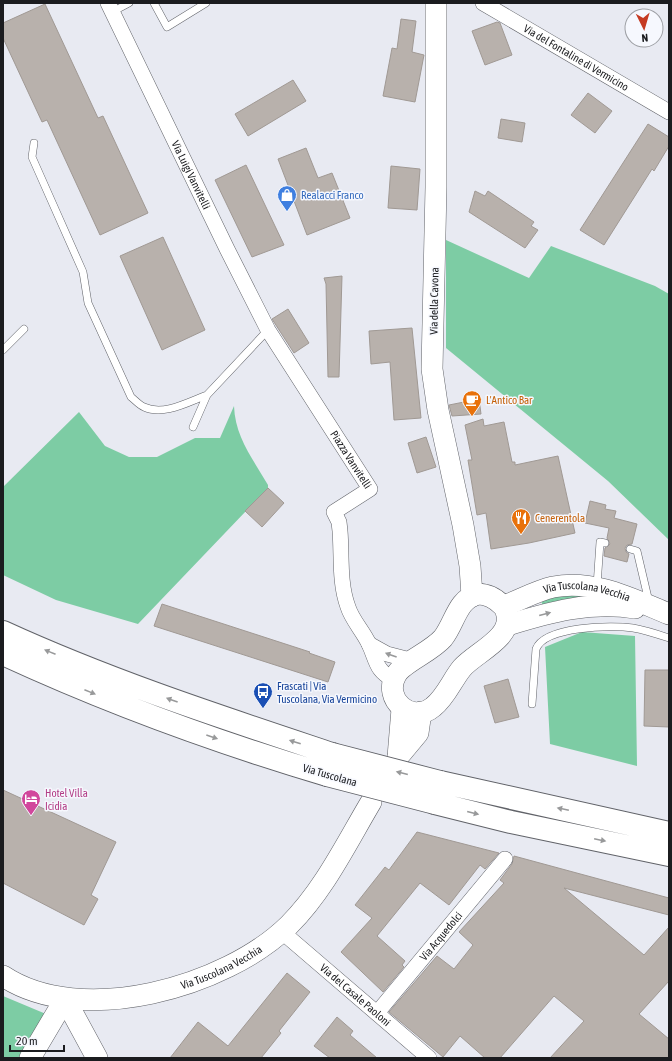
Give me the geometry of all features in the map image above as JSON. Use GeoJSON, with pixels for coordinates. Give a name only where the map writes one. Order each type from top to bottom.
{"type":"FeatureCollection","features":[{"type":"Feature","properties":{"kind":"main road","name":"Via della Cavona"},"geometry":{"type":"LineString","coordinates":[[436,3],[436,187],[432,369],[438,410],[463,525],[470,566],[472,596]]}},
{"type":"Feature","properties":{"kind":"main road","name":"Via Tuscolana Vecchia"},"geometry":{"type":"LineString","coordinates":[[506,615],[553,587],[576,585],[597,588],[620,594],[669,615]]}},
{"type":"Feature","properties":{"kind":"main road"},"geometry":{"type":"LineString","coordinates":[[394,680],[402,667],[414,661],[443,638],[449,630],[461,605],[472,596],[485,594],[494,598],[506,615]]}},
{"type":"Feature","properties":{"kind":"main road","name":"Via Tuscolana Vecchia"},"geometry":{"type":"LineString","coordinates":[[506,615],[613,605],[669,615]]}},
{"type":"Feature","properties":{"kind":"main road","name":"Via Tuscolana Vecchia"},"geometry":{"type":"LineString","coordinates":[[394,680],[394,697],[412,710],[432,709],[438,703],[462,668],[472,658],[503,634],[506,615]]}},
{"type":"Feature","properties":{"kind":"main road","name":"Via Tuscolana"},"geometry":{"type":"LineString","coordinates":[[3,632],[128,684],[217,716],[329,764],[435,803],[511,822],[669,855]]}},
{"type":"Feature","properties":{"kind":"main road","name":"Via Tuscolana"},"geometry":{"type":"LineString","coordinates":[[3,654],[47,674],[145,714],[276,760],[329,764],[440,782],[669,832]]}},
{"type":"Feature","properties":{"kind":"main road","name":"Via Tuscolana Vecchia"},"geometry":{"type":"LineString","coordinates":[[3,976],[30,990],[65,999],[91,1000],[139,996],[178,986],[207,976],[227,966],[281,931],[303,910],[322,885],[371,802]]}},
{"type":"Feature","properties":{"kind":"main road"},"geometry":{"type":"LineString","coordinates":[[30,1058],[65,999]]}},
{"type":"Feature","properties":{"kind":"main road"},"geometry":{"type":"LineString","coordinates":[[65,999],[97,1058]]}},
{"type":"Feature","properties":{"kind":"street","name":"Via del Fontaline di Vermicino"},"geometry":{"type":"LineString","coordinates":[[483,3],[669,112]]}},
{"type":"Feature","properties":{"kind":"street","name":"Via Luigi Vanvitelli"},"geometry":{"type":"LineString","coordinates":[[110,7],[227,249],[277,345]]}},
{"type":"Feature","properties":{"kind":"street","name":"Piazza Vanvitelli"},"geometry":{"type":"LineString","coordinates":[[277,345],[370,489],[334,512],[339,522],[344,593],[348,608],[369,644]]}},
{"type":"Feature","properties":{"kind":"street"},"geometry":{"type":"LineString","coordinates":[[369,644],[387,654],[414,661]]}},
{"type":"Feature","properties":{"kind":"street"},"geometry":{"type":"LineString","coordinates":[[369,644],[379,670],[385,676],[394,680]]}},
{"type":"Feature","properties":{"kind":"street","name":"Via Acquedolci"},"geometry":{"type":"LineString","coordinates":[[377,1013],[505,859]]}},
{"type":"Feature","properties":{"kind":"street","name":"Via del Casale Paoloni"},"geometry":{"type":"LineString","coordinates":[[281,931],[429,1058]]}},
{"type":"Feature","properties":{"kind":"lane"},"geometry":{"type":"LineString","coordinates":[[110,7],[129,3]]}},
{"type":"Feature","properties":{"kind":"lane"},"geometry":{"type":"LineString","coordinates":[[154,3],[167,27],[206,3]]}},
{"type":"Feature","properties":{"kind":"lane"},"geometry":{"type":"LineString","coordinates":[[34,143],[32,157],[83,272],[88,303],[131,397],[144,407],[158,410],[171,408],[207,395]]}},
{"type":"Feature","properties":{"kind":"lane"},"geometry":{"type":"LineString","coordinates":[[3,350],[24,329]]}},
{"type":"Feature","properties":{"kind":"lane"},"geometry":{"type":"LineString","coordinates":[[193,426],[207,395],[268,330]]}},
{"type":"Feature","properties":{"kind":"lane"},"geometry":{"type":"LineString","coordinates":[[597,588],[600,542],[605,543]]}},
{"type":"Feature","properties":{"kind":"lane"},"geometry":{"type":"LineString","coordinates":[[630,549],[637,551],[649,606]]}},
{"type":"Feature","properties":{"kind":"lane"},"geometry":{"type":"LineString","coordinates":[[532,704],[536,649],[538,645],[554,635],[598,626],[633,628],[669,638]]}},
{"type":"Feature","properties":{"kind":"green space"},"geometry":{"type":"Polygon","coordinates":[[[446,240],[529,278],[551,246],[655,286],[669,294],[669,540],[608,481],[446,348],[446,240]]]}},
{"type":"Feature","properties":{"kind":"green space"},"geometry":{"type":"Polygon","coordinates":[[[234,406],[235,417],[241,438],[268,485],[268,488],[138,624],[56,600],[3,575],[3,487],[79,412],[105,446],[129,457],[157,457],[195,438],[220,438],[234,406]]]}},
{"type":"Feature","properties":{"kind":"green space"},"geometry":{"type":"Polygon","coordinates":[[[598,594],[543,607],[540,597],[598,594]]]}},
{"type":"Feature","properties":{"kind":"green space"},"geometry":{"type":"Polygon","coordinates":[[[582,632],[635,636],[637,766],[550,744],[545,647],[582,632]]]}},
{"type":"Feature","properties":{"kind":"green space"},"geometry":{"type":"Polygon","coordinates":[[[3,996],[46,1014],[30,1058],[3,1058],[3,996]]]}},
{"type":"Feature","properties":{"kind":"building"},"geometry":{"type":"Polygon","coordinates":[[[45,4],[98,118],[103,116],[148,213],[100,235],[47,120],[42,122],[3,38],[3,23],[45,4]]]}},
{"type":"Feature","properties":{"kind":"building"},"geometry":{"type":"Polygon","coordinates":[[[401,19],[416,21],[412,52],[424,55],[415,102],[383,96],[392,48],[397,49],[401,19]]]}},
{"type":"Feature","properties":{"kind":"building"},"geometry":{"type":"Polygon","coordinates":[[[497,22],[500,23],[512,55],[485,65],[472,31],[497,22]]]}},
{"type":"Feature","properties":{"kind":"building"},"geometry":{"type":"Polygon","coordinates":[[[293,80],[306,101],[248,136],[235,114],[293,80]]]}},
{"type":"Feature","properties":{"kind":"building"},"geometry":{"type":"Polygon","coordinates":[[[588,93],[612,111],[595,133],[571,115],[588,93]]]}},
{"type":"Feature","properties":{"kind":"building"},"geometry":{"type":"Polygon","coordinates":[[[501,119],[525,123],[522,142],[498,138],[501,119]]]}},
{"type":"Feature","properties":{"kind":"building"},"geometry":{"type":"Polygon","coordinates":[[[648,124],[669,137],[669,146],[654,171],[652,169],[604,245],[580,230],[648,124]]]}},
{"type":"Feature","properties":{"kind":"building"},"geometry":{"type":"Polygon","coordinates":[[[306,148],[318,178],[332,173],[350,218],[307,235],[278,159],[306,148]]]}},
{"type":"Feature","properties":{"kind":"building"},"geometry":{"type":"Polygon","coordinates":[[[246,165],[284,245],[252,257],[215,180],[246,165]]]}},
{"type":"Feature","properties":{"kind":"building"},"geometry":{"type":"Polygon","coordinates":[[[391,166],[420,169],[417,210],[388,208],[391,166]]]}},
{"type":"Feature","properties":{"kind":"building"},"geometry":{"type":"Polygon","coordinates":[[[475,191],[485,196],[488,191],[534,222],[531,226],[538,230],[525,248],[469,212],[475,191]]]}},
{"type":"Feature","properties":{"kind":"building"},"geometry":{"type":"Polygon","coordinates":[[[163,237],[205,330],[162,350],[120,256],[163,237]]]}},
{"type":"Feature","properties":{"kind":"building"},"geometry":{"type":"Polygon","coordinates":[[[342,276],[339,377],[328,377],[326,284],[324,278],[342,276]]]}},
{"type":"Feature","properties":{"kind":"building"},"geometry":{"type":"Polygon","coordinates":[[[288,309],[309,343],[294,353],[272,319],[288,309]]]}},
{"type":"Feature","properties":{"kind":"building"},"geometry":{"type":"Polygon","coordinates":[[[412,328],[421,418],[394,420],[390,362],[371,364],[369,331],[412,328]]]}},
{"type":"Feature","properties":{"kind":"building"},"geometry":{"type":"Polygon","coordinates":[[[479,399],[481,414],[452,416],[449,405],[479,399]]]}},
{"type":"Feature","properties":{"kind":"building"},"geometry":{"type":"Polygon","coordinates":[[[483,419],[484,426],[504,422],[512,462],[515,462],[515,465],[558,456],[575,533],[529,543],[491,549],[486,513],[477,515],[468,460],[472,460],[465,425],[483,419]]]}},
{"type":"Feature","properties":{"kind":"building"},"geometry":{"type":"Polygon","coordinates":[[[426,437],[436,467],[417,473],[408,443],[426,437]]]}},
{"type":"Feature","properties":{"kind":"building"},"geometry":{"type":"Polygon","coordinates":[[[268,488],[284,503],[262,527],[245,511],[268,488]]]}},
{"type":"Feature","properties":{"kind":"building"},"geometry":{"type":"Polygon","coordinates":[[[590,501],[606,505],[605,509],[616,511],[614,518],[637,524],[632,544],[627,545],[625,548],[626,552],[629,554],[627,562],[604,556],[605,548],[610,544],[607,538],[609,528],[585,523],[590,501]]]}},
{"type":"Feature","properties":{"kind":"building"},"geometry":{"type":"Polygon","coordinates":[[[162,604],[310,652],[309,653],[335,662],[328,682],[154,626],[162,604]]]}},
{"type":"Feature","properties":{"kind":"building"},"geometry":{"type":"Polygon","coordinates":[[[645,670],[669,670],[669,727],[644,726],[645,670]]]}},
{"type":"Feature","properties":{"kind":"building"},"geometry":{"type":"Polygon","coordinates":[[[508,679],[519,717],[495,723],[484,686],[508,679]]]}},
{"type":"Feature","properties":{"kind":"building"},"geometry":{"type":"Polygon","coordinates":[[[3,790],[116,842],[91,895],[98,899],[84,925],[3,883],[3,790]]]}},
{"type":"Feature","properties":{"kind":"building"},"geometry":{"type":"Polygon","coordinates":[[[417,832],[499,853],[485,869],[480,865],[449,905],[420,883],[377,936],[405,961],[402,965],[404,967],[383,992],[341,952],[372,918],[355,905],[385,867],[389,870],[417,832]]]}},
{"type":"Feature","properties":{"kind":"building"},"geometry":{"type":"Polygon","coordinates":[[[514,856],[669,898],[669,915],[564,888],[644,955],[669,927],[669,981],[639,1014],[669,1039],[669,1058],[550,1058],[584,1021],[554,996],[500,1058],[485,1058],[460,1036],[443,1057],[389,1012],[437,956],[454,969],[473,945],[459,932],[504,883],[500,880],[512,864],[514,856]]]}},
{"type":"Feature","properties":{"kind":"building"},"geometry":{"type":"Polygon","coordinates":[[[287,973],[310,992],[279,1031],[281,1033],[261,1058],[170,1058],[198,1022],[228,1046],[287,973]]]}},
{"type":"Feature","properties":{"kind":"building"},"geometry":{"type":"Polygon","coordinates":[[[337,1017],[353,1031],[350,1035],[377,1058],[330,1058],[314,1046],[337,1017]]]}},
{"type":"Feature","properties":{"kind":"place","name":"Realacci Franco"},"geometry":{"type":"Point","coordinates":[287,212]}},
{"type":"Feature","properties":{"kind":"place","name":"L'Antico Bar"},"geometry":{"type":"Point","coordinates":[472,417]}},
{"type":"Feature","properties":{"kind":"place","name":"Cenerentola"},"geometry":{"type":"Point","coordinates":[521,535]}},
{"type":"Feature","properties":{"kind":"place","name":"Frascati | Via Tuscolana, Via Vermicino"},"geometry":{"type":"Point","coordinates":[263,709]}},
{"type":"Feature","properties":{"kind":"place","name":"Hotel Villa Icidia"},"geometry":{"type":"Point","coordinates":[31,816]}}]}
